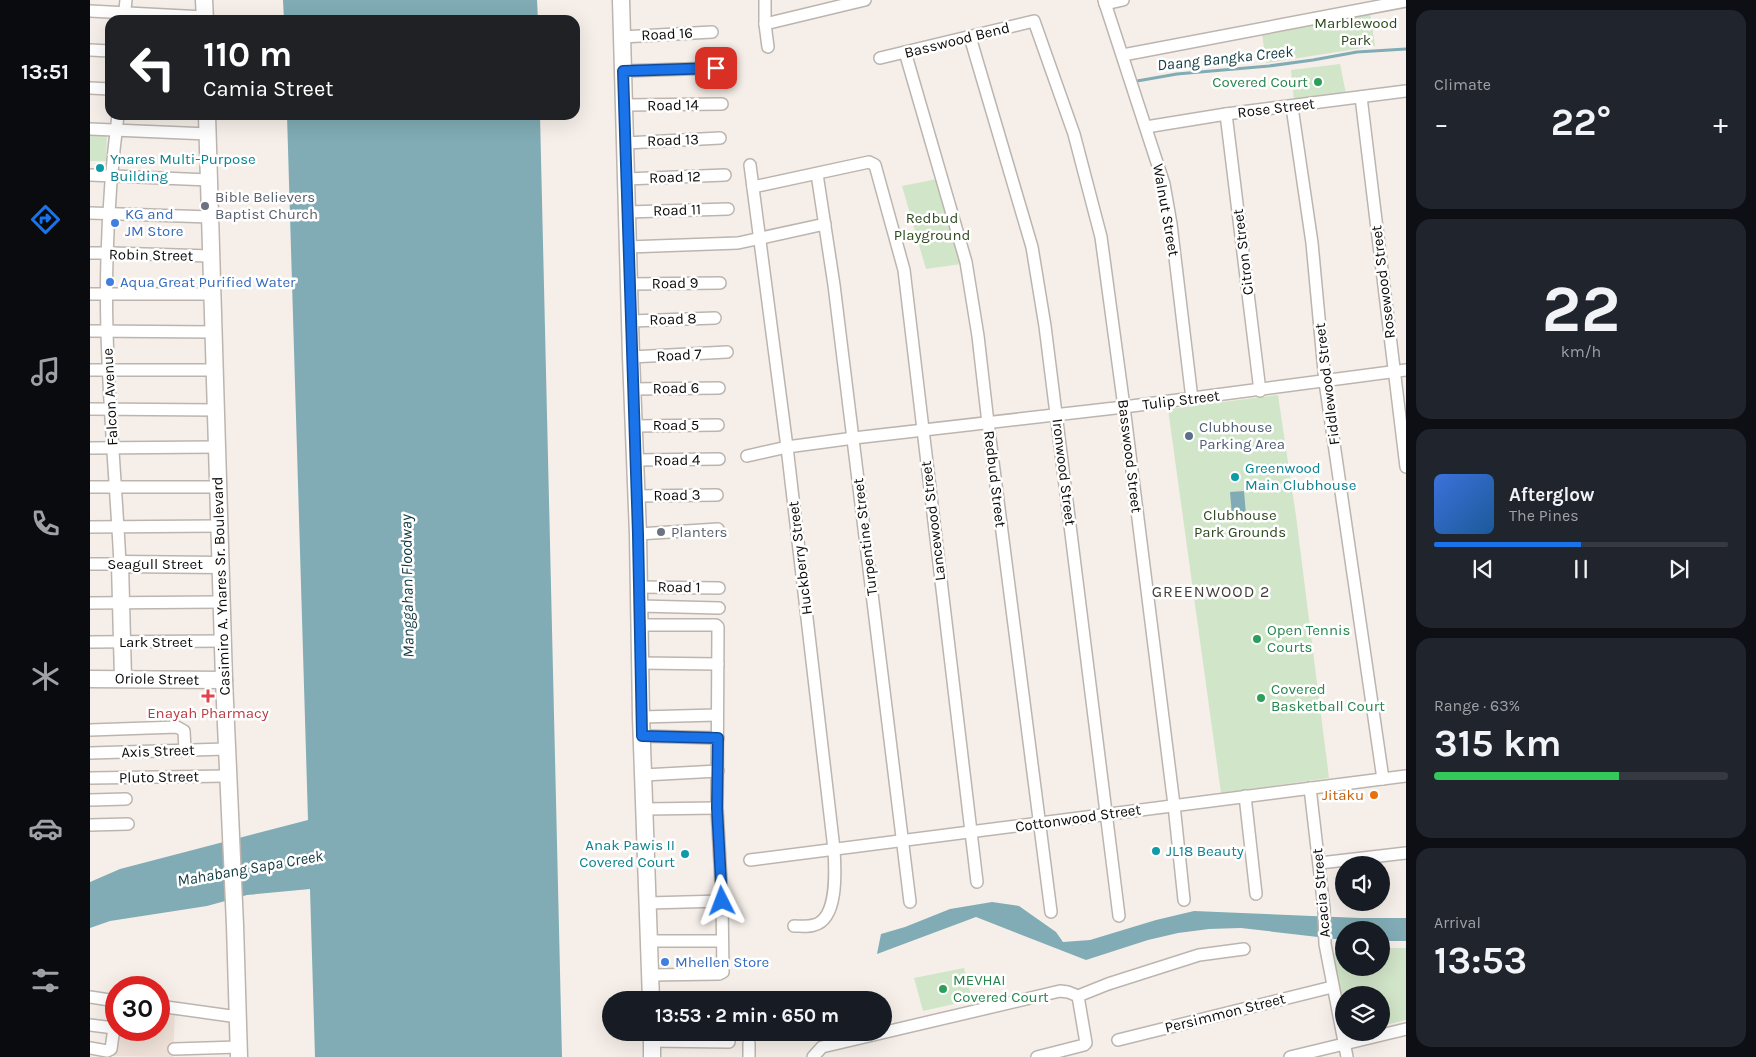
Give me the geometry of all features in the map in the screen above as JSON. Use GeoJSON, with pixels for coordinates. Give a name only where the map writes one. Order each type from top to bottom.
{"type":"FeatureCollection","features":[{"type":"Feature","properties":{"kind":"street"},"geometry":{"type":"LineString","coordinates":[[125,15],[126,0]]}},
{"type":"Feature","properties":{"kind":"street"},"geometry":{"type":"LineString","coordinates":[[204,0],[204,15]]}},
{"type":"Feature","properties":{"kind":"street"},"geometry":{"type":"LineString","coordinates":[[621,0],[626,143],[626,212],[634,247],[630,284],[631,357],[638,534],[641,717],[651,991]]}},
{"type":"Feature","properties":{"kind":"street"},"geometry":{"type":"LineString","coordinates":[[765,0],[765,24],[768,47]]}},
{"type":"Feature","properties":{"kind":"street"},"geometry":{"type":"LineString","coordinates":[[765,24],[865,0]]}},
{"type":"Feature","properties":{"kind":"street"},"geometry":{"type":"LineString","coordinates":[[1104,2],[1123,0]]}},
{"type":"Feature","properties":{"kind":"street"},"geometry":{"type":"LineString","coordinates":[[1123,55],[1406,1]]}},
{"type":"Feature","properties":{"kind":"street","name":"Walnut Street"},"geometry":{"type":"LineString","coordinates":[[1104,2],[1164,184],[1171,224],[1192,399]]}},
{"type":"Feature","properties":{"kind":"street"},"geometry":{"type":"LineString","coordinates":[[90,12],[116,15]]}},
{"type":"Feature","properties":{"kind":"street","name":"Basswood Bend"},"geometry":{"type":"LineString","coordinates":[[880,58],[1034,21]]}},
{"type":"Feature","properties":{"kind":"street","name":"Basswood Street"},"geometry":{"type":"LineString","coordinates":[[1034,21],[1074,134],[1101,237],[1174,805],[1184,900]]}},
{"type":"Feature","properties":{"kind":"street","name":"Road 16"},"geometry":{"type":"LineString","coordinates":[[622,37],[712,32]]}},
{"type":"Feature","properties":{"kind":"street","name":"Ironwood Street"},"geometry":{"type":"LineString","coordinates":[[970,36],[1032,247],[1046,326],[1119,916]]}},
{"type":"Feature","properties":{"kind":"street"},"geometry":{"type":"LineString","coordinates":[[90,50],[105,50]]}},
{"type":"Feature","properties":{"kind":"street","name":"Redbud Street"},"geometry":{"type":"LineString","coordinates":[[905,52],[966,262],[978,336],[1038,823],[1051,912]]}},
{"type":"Feature","properties":{"kind":"street"},"geometry":{"type":"LineString","coordinates":[[623,71],[716,68]]}},
{"type":"Feature","properties":{"kind":"street"},"geometry":{"type":"LineString","coordinates":[[90,88],[105,89]]}},
{"type":"Feature","properties":{"kind":"street","name":"Rose Street"},"geometry":{"type":"LineString","coordinates":[[1146,127],[1226,114],[1406,91]]}},
{"type":"Feature","properties":{"kind":"street","name":"Rosewood Street"},"geometry":{"type":"LineString","coordinates":[[1360,97],[1406,467]]}},
{"type":"Feature","properties":{"kind":"street","name":"Road 14"},"geometry":{"type":"LineString","coordinates":[[624,105],[722,104]]}},
{"type":"Feature","properties":{"kind":"street","name":"Fiddlewood Street"},"geometry":{"type":"LineString","coordinates":[[1292,106],[1312,243],[1326,382],[1383,780]]}},
{"type":"Feature","properties":{"kind":"street","name":"Citron Street"},"geometry":{"type":"LineString","coordinates":[[1226,114],[1260,390]]}},
{"type":"Feature","properties":{"kind":"street","name":"Falcon Avenue"},"geometry":{"type":"LineString","coordinates":[[117,120],[109,213],[106,294],[108,370],[122,602],[124,678]]}},
{"type":"Feature","properties":{"kind":"street","name":"Casimiro A. Ynares Sr. Boulevard"},"geometry":{"type":"LineString","coordinates":[[207,120],[222,642],[235,926],[238,1052]]}},
{"type":"Feature","properties":{"kind":"street"},"geometry":{"type":"LineString","coordinates":[[90,129],[208,134]]}},
{"type":"Feature","properties":{"kind":"street","name":"Road 13"},"geometry":{"type":"LineString","coordinates":[[626,143],[720,138]]}},
{"type":"Feature","properties":{"kind":"street","name":"Lancewood Street"},"geometry":{"type":"LineString","coordinates":[[817,174],[870,162],[873,163],[904,270],[977,882]]}},
{"type":"Feature","properties":{"kind":"street","name":"Huckberry Street"},"geometry":{"type":"LineString","coordinates":[[750,165],[834,849],[835,884],[831,906],[826,918],[816,925],[794,926]]}},
{"type":"Feature","properties":{"kind":"street"},"geometry":{"type":"LineString","coordinates":[[753,187],[817,174]]}},
{"type":"Feature","properties":{"kind":"street","name":"Turpentine Street"},"geometry":{"type":"LineString","coordinates":[[817,174],[854,438],[910,902]]}},
{"type":"Feature","properties":{"kind":"street"},"geometry":{"type":"LineString","coordinates":[[90,175],[209,180]]}},
{"type":"Feature","properties":{"kind":"street","name":"Road 12"},"geometry":{"type":"LineString","coordinates":[[626,179],[725,175]]}},
{"type":"Feature","properties":{"kind":"street","name":"Road 11"},"geometry":{"type":"LineString","coordinates":[[626,212],[728,209]]}},
{"type":"Feature","properties":{"kind":"street"},"geometry":{"type":"LineString","coordinates":[[90,213],[210,217]]}},
{"type":"Feature","properties":{"kind":"street"},"geometry":{"type":"LineString","coordinates":[[634,247],[738,243],[825,224]]}},
{"type":"Feature","properties":{"kind":"street","name":"Robin Street"},"geometry":{"type":"LineString","coordinates":[[90,254],[211,256]]}},
{"type":"Feature","properties":{"kind":"street","name":"Road 9"},"geometry":{"type":"LineString","coordinates":[[630,284],[720,283]]}},
{"type":"Feature","properties":{"kind":"street"},"geometry":{"type":"LineString","coordinates":[[90,294],[212,294]]}},
{"type":"Feature","properties":{"kind":"street","name":"Road 8"},"geometry":{"type":"LineString","coordinates":[[631,320],[715,318]]}},
{"type":"Feature","properties":{"kind":"street"},"geometry":{"type":"LineString","coordinates":[[90,331],[214,332]]}},
{"type":"Feature","properties":{"kind":"street","name":"Road 7"},"geometry":{"type":"LineString","coordinates":[[631,357],[727,352]]}},
{"type":"Feature","properties":{"kind":"street"},"geometry":{"type":"LineString","coordinates":[[90,370],[215,370]]}},
{"type":"Feature","properties":{"kind":"street","name":"Tulip Street"},"geometry":{"type":"LineString","coordinates":[[747,456],[786,447],[854,438],[1192,399],[1406,370]]}},
{"type":"Feature","properties":{"kind":"street","name":"Road 6"},"geometry":{"type":"LineString","coordinates":[[632,389],[719,388]]}},
{"type":"Feature","properties":{"kind":"street"},"geometry":{"type":"LineString","coordinates":[[90,409],[216,410]]}},
{"type":"Feature","properties":{"kind":"street","name":"Road 5"},"geometry":{"type":"LineString","coordinates":[[634,426],[718,425]]}},
{"type":"Feature","properties":{"kind":"street"},"geometry":{"type":"LineString","coordinates":[[90,448],[217,446]]}},
{"type":"Feature","properties":{"kind":"street","name":"Road 4"},"geometry":{"type":"LineString","coordinates":[[635,460],[718,459]]}},
{"type":"Feature","properties":{"kind":"street"},"geometry":{"type":"LineString","coordinates":[[90,486],[218,487]]}},
{"type":"Feature","properties":{"kind":"street","name":"Road 3"},"geometry":{"type":"LineString","coordinates":[[636,496],[717,495]]}},
{"type":"Feature","properties":{"kind":"street"},"geometry":{"type":"LineString","coordinates":[[90,527],[219,526]]}},
{"type":"Feature","properties":{"kind":"street"},"geometry":{"type":"LineString","coordinates":[[638,534],[718,529]]}},
{"type":"Feature","properties":{"kind":"street","name":"Seagull Street"},"geometry":{"type":"LineString","coordinates":[[90,564],[220,565]]}},
{"type":"Feature","properties":{"kind":"street","name":"Road 1"},"geometry":{"type":"LineString","coordinates":[[639,587],[718,588]]}},
{"type":"Feature","properties":{"kind":"street"},"geometry":{"type":"LineString","coordinates":[[90,603],[222,602]]}},
{"type":"Feature","properties":{"kind":"street"},"geometry":{"type":"LineString","coordinates":[[640,606],[718,608]]}},
{"type":"Feature","properties":{"kind":"street"},"geometry":{"type":"LineString","coordinates":[[640,625],[716,625],[718,627],[717,808],[722,901],[723,972],[719,974],[650,975]]}},
{"type":"Feature","properties":{"kind":"street","name":"Lark Street"},"geometry":{"type":"LineString","coordinates":[[90,642],[222,642]]}},
{"type":"Feature","properties":{"kind":"street"},"geometry":{"type":"LineString","coordinates":[[641,663],[718,664]]}},
{"type":"Feature","properties":{"kind":"street","name":"Oriole Street"},"geometry":{"type":"LineString","coordinates":[[90,679],[224,680]]}},
{"type":"Feature","properties":{"kind":"street"},"geometry":{"type":"LineString","coordinates":[[641,717],[717,715]]}},
{"type":"Feature","properties":{"kind":"street"},"geometry":{"type":"LineString","coordinates":[[90,730],[176,727],[184,731],[185,750]]}},
{"type":"Feature","properties":{"kind":"street"},"geometry":{"type":"LineString","coordinates":[[642,736],[718,738]]}},
{"type":"Feature","properties":{"kind":"street","name":"Axis Street"},"geometry":{"type":"LineString","coordinates":[[90,753],[226,749]]}},
{"type":"Feature","properties":{"kind":"street"},"geometry":{"type":"LineString","coordinates":[[644,775],[718,772]]}},
{"type":"Feature","properties":{"kind":"street","name":"Pluto Street"},"geometry":{"type":"LineString","coordinates":[[90,778],[228,776]]}},
{"type":"Feature","properties":{"kind":"street","name":"Cottonwood Street"},"geometry":{"type":"LineString","coordinates":[[750,860],[1406,776]]}},
{"type":"Feature","properties":{"kind":"street","name":"Acacia Street"},"geometry":{"type":"LineString","coordinates":[[1310,788],[1320,863],[1325,944],[1347,1057]]}},
{"type":"Feature","properties":{"kind":"street"},"geometry":{"type":"LineString","coordinates":[[1245,796],[1256,894]]}},
{"type":"Feature","properties":{"kind":"street"},"geometry":{"type":"LineString","coordinates":[[90,800],[126,799]]}},
{"type":"Feature","properties":{"kind":"street"},"geometry":{"type":"LineString","coordinates":[[645,809],[717,808]]}},
{"type":"Feature","properties":{"kind":"street"},"geometry":{"type":"LineString","coordinates":[[90,825],[128,824]]}},
{"type":"Feature","properties":{"kind":"street"},"geometry":{"type":"LineString","coordinates":[[1320,863],[1406,853]]}},
{"type":"Feature","properties":{"kind":"street"},"geometry":{"type":"LineString","coordinates":[[648,903],[722,901]]}},
{"type":"Feature","properties":{"kind":"street"},"geometry":{"type":"LineString","coordinates":[[650,941],[722,941]]}},
{"type":"Feature","properties":{"kind":"street"},"geometry":{"type":"LineString","coordinates":[[892,1028],[1060,991],[1078,996],[1117,980],[1199,954],[1244,950]]}},
{"type":"Feature","properties":{"kind":"street","name":"Persimmon Street"},"geometry":{"type":"LineString","coordinates":[[1118,1040],[1332,986]]}},
{"type":"Feature","properties":{"kind":"street"},"geometry":{"type":"LineString","coordinates":[[1037,1057],[1086,1043],[1078,996]]}},
{"type":"Feature","properties":{"kind":"street"},"geometry":{"type":"LineString","coordinates":[[90,997],[105,999]]}},
{"type":"Feature","properties":{"kind":"street"},"geometry":{"type":"LineString","coordinates":[[170,1008],[238,1017]]}},
{"type":"Feature","properties":{"kind":"street"},"geometry":{"type":"LineString","coordinates":[[90,1025],[105,1027]]}},
{"type":"Feature","properties":{"kind":"street"},"geometry":{"type":"LineString","coordinates":[[1290,1057],[1406,1029]]}},
{"type":"Feature","properties":{"kind":"street"},"geometry":{"type":"LineString","coordinates":[[90,1048],[108,1051],[111,1049],[112,1041]]}},
{"type":"Feature","properties":{"kind":"street"},"geometry":{"type":"LineString","coordinates":[[813,1057],[822,1048],[842,1041]]}},
{"type":"Feature","properties":{"kind":"street"},"geometry":{"type":"LineString","coordinates":[[652,1043],[728,1042]]}},
{"type":"Feature","properties":{"kind":"street"},"geometry":{"type":"LineString","coordinates":[[749,1043],[749,1057]]}},
{"type":"Feature","properties":{"kind":"street"},"geometry":{"type":"LineString","coordinates":[[174,1049],[238,1052]]}},
{"type":"Feature","properties":{"kind":"shaded area"},"geometry":{"type":"Polygon","coordinates":[[[170,1010],[175,1011],[173,1057],[112,1056],[114,1041],[170,1041],[170,1010]]]}},
{"type":"Feature","properties":{"kind":"green space","name":"Marblewood Park"},"geometry":{"type":"Polygon","coordinates":[[[1370,12],[1375,46],[1266,63],[1262,33],[1370,12]]]}},
{"type":"Feature","properties":{"kind":"green space","name":"Covered Court"},"geometry":{"type":"Polygon","coordinates":[[[1340,64],[1346,94],[1294,101],[1291,70],[1340,64]]]}},
{"type":"Feature","properties":{"kind":"green space"},"geometry":{"type":"Polygon","coordinates":[[[90,133],[107,134],[106,161],[90,161],[90,133]]]}},
{"type":"Feature","properties":{"kind":"green space","name":"Redbud Playground"},"geometry":{"type":"Polygon","coordinates":[[[937,179],[961,264],[926,269],[902,186],[937,179]]]}},
{"type":"Feature","properties":{"kind":"green space","name":"Clubhouse Park Grounds"},"geometry":{"type":"Polygon","coordinates":[[[1278,395],[1296,516],[1329,778],[1221,793],[1168,409],[1278,395]]]}},
{"type":"Feature","properties":{"kind":"green space"},"geometry":{"type":"Polygon","coordinates":[[[1390,948],[1406,948],[1406,1020],[1390,1024],[1390,986],[1337,986],[1331,957],[1335,953],[1335,976],[1390,976],[1390,948]]]}},
{"type":"Feature","properties":{"kind":"green space","name":"MEVHAI Covered Court"},"geometry":{"type":"Polygon","coordinates":[[[964,968],[972,1000],[923,1011],[914,978],[964,968]]]}},
{"type":"Feature","properties":{"kind":"water"},"geometry":{"type":"Polygon","coordinates":[[[283,0],[537,0],[538,15],[284,15],[283,0]]]}},
{"type":"Feature","properties":{"kind":"water"},"geometry":{"type":"Polygon","coordinates":[[[287,120],[540,120],[562,1057],[315,1057],[310,889],[247,895],[207,906],[110,921],[90,928],[90,882],[120,869],[308,820],[287,120]]]}},
{"type":"Feature","properties":{"kind":"water"},"geometry":{"type":"Polygon","coordinates":[[[1244,491],[1246,515],[1232,516],[1230,492],[1244,491]]]}},
{"type":"Feature","properties":{"kind":"water"},"geometry":{"type":"Polygon","coordinates":[[[992,902],[1019,906],[1056,932],[1063,942],[1090,940],[1156,920],[1194,911],[1360,918],[1406,918],[1406,941],[1390,941],[1390,921],[1335,921],[1335,939],[1241,928],[1209,929],[1178,933],[1148,940],[1086,960],[976,917],[877,954],[881,934],[905,927],[950,909],[992,902]]]}},
{"type":"Feature","properties":{"kind":"waterway","name":"Daang Bangka Creek"},"geometry":{"type":"LineString","coordinates":[[1137,81],[1177,74],[1269,66],[1357,52],[1406,49]]}},
{"type":"Feature","properties":{"kind":"place","name":"Covered Court"},"geometry":{"type":"Point","coordinates":[1318,82]}},
{"type":"Feature","properties":{"kind":"place","name":"Ynares Multi-Purpose Building"},"geometry":{"type":"Point","coordinates":[100,168]}},
{"type":"Feature","properties":{"kind":"place","name":"Bible Believers Baptist Church"},"geometry":{"type":"Point","coordinates":[205,206]}},
{"type":"Feature","properties":{"kind":"place","name":"KG and JM Store"},"geometry":{"type":"Point","coordinates":[115,223]}},
{"type":"Feature","properties":{"kind":"place","name":"Aqua Great Purified Water"},"geometry":{"type":"Point","coordinates":[110,282]}},
{"type":"Feature","properties":{"kind":"place","name":"Clubhouse Parking Area"},"geometry":{"type":"Point","coordinates":[1189,436]}},
{"type":"Feature","properties":{"kind":"place","name":"Greenwood Main Clubhouse"},"geometry":{"type":"Point","coordinates":[1235,477]}},
{"type":"Feature","properties":{"kind":"place","name":"Planters"},"geometry":{"type":"Point","coordinates":[661,532]}},
{"type":"Feature","properties":{"kind":"place","name":"Open Tennis Courts"},"geometry":{"type":"Point","coordinates":[1257,639]}},
{"type":"Feature","properties":{"kind":"place","name":"Enayah Pharmacy"},"geometry":{"type":"Point","coordinates":[208,696]}},
{"type":"Feature","properties":{"kind":"place","name":"Covered Basketball Court"},"geometry":{"type":"Point","coordinates":[1261,698]}},
{"type":"Feature","properties":{"kind":"place","name":"Jitaku"},"geometry":{"type":"Point","coordinates":[1374,795]}},
{"type":"Feature","properties":{"kind":"place","name":"JL18 Beauty"},"geometry":{"type":"Point","coordinates":[1156,851]}},
{"type":"Feature","properties":{"kind":"place","name":"Anak Pawis II Covered Court"},"geometry":{"type":"Point","coordinates":[685,854]}},
{"type":"Feature","properties":{"kind":"place","name":"Mhellen Store"},"geometry":{"type":"Point","coordinates":[665,962]}},
{"type":"Feature","properties":{"kind":"place","name":"MEVHAI Covered Court"},"geometry":{"type":"Point","coordinates":[943,989]}},
{"type":"Feature","properties":{"kind":"district","name":"GREENWOOD 2"},"geometry":{"type":"Point","coordinates":[1211,591]}},
{"type":"Feature","properties":{"kind":"route"},"geometry":{"type":"LineString","coordinates":[[716,68],[623,71],[626,212],[638,534],[642,736],[718,738],[717,808],[722,901]]}},
{"type":"Feature","properties":{"kind":"water label","name":"Manggahan Floodway"},"geometry":{"type":"Point","coordinates":[407,586]}},
{"type":"Feature","properties":{"kind":"water label","name":"Mahabang Sapa Creek"},"geometry":{"type":"Point","coordinates":[250,868]}}]}
